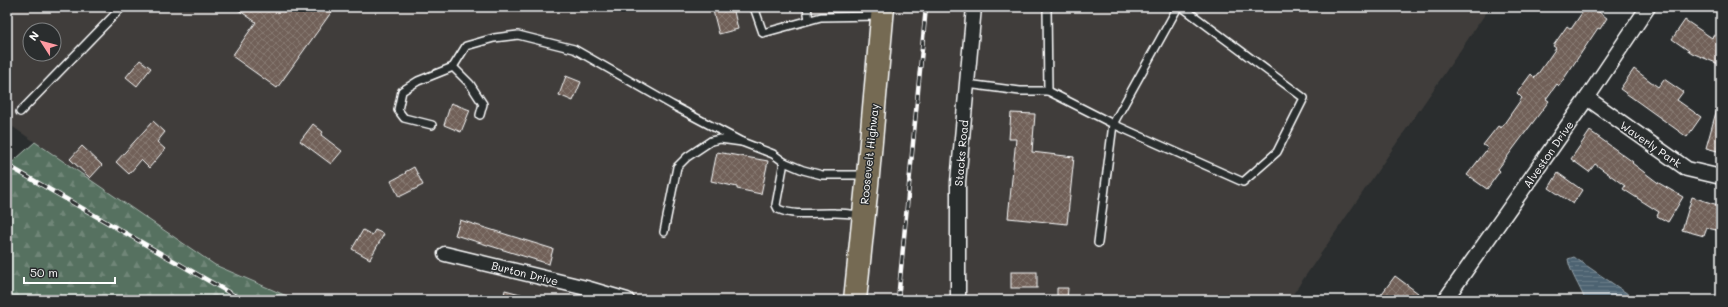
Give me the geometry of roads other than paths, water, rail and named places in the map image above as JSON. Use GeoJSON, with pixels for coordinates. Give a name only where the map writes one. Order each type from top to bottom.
{"type":"FeatureCollection","features":[{"type":"Feature","properties":{"kind":"main road","name":"Roosevelt Highway"},"geometry":{"type":"LineString","coordinates":[[855,300],[883,11]]}},
{"type":"Feature","properties":{"kind":"street","name":"Stacks Road"},"geometry":{"type":"LineString","coordinates":[[958,300],[958,182],[974,7]]}},
{"type":"Feature","properties":{"kind":"street","name":"Alveston Drive"},"geometry":{"type":"LineString","coordinates":[[1445,300],[1587,98],[1648,7]]}},
{"type":"Feature","properties":{"kind":"street","name":"Waverly Park"},"geometry":{"type":"LineString","coordinates":[[1587,98],[1687,169],[1721,177]]}},
{"type":"Feature","properties":{"kind":"street","name":"Burton Drive"},"geometry":{"type":"LineString","coordinates":[[445,254],[586,288],[627,300]]}},
{"type":"Feature","properties":{"kind":"lane"},"geometry":{"type":"LineString","coordinates":[[20,112],[122,7]]}},
{"type":"Feature","properties":{"kind":"lane"},"geometry":{"type":"LineString","coordinates":[[754,7],[763,33],[821,17],[883,11]]}},
{"type":"Feature","properties":{"kind":"lane"},"geometry":{"type":"LineString","coordinates":[[807,7],[809,20]]}},
{"type":"Feature","properties":{"kind":"lane"},"geometry":{"type":"LineString","coordinates":[[1047,7],[1048,91]]}},
{"type":"Feature","properties":{"kind":"lane"},"geometry":{"type":"LineString","coordinates":[[1098,243],[1113,124],[1178,7]]}},
{"type":"Feature","properties":{"kind":"lane"},"geometry":{"type":"LineString","coordinates":[[967,84],[1020,92],[1048,91],[1113,124],[1243,182],[1277,152],[1304,98],[1182,7]]}},
{"type":"Feature","properties":{"kind":"lane"},"geometry":{"type":"LineString","coordinates":[[432,125],[404,118],[398,110],[402,91],[418,81],[453,67],[466,46],[494,38],[518,35],[574,49],[672,105],[742,142],[773,154],[784,162],[803,170],[822,175],[868,175]]}},
{"type":"Feature","properties":{"kind":"lane"},"geometry":{"type":"LineString","coordinates":[[453,67],[470,84],[483,104],[480,115]]}},
{"type":"Feature","properties":{"kind":"lane"},"geometry":{"type":"LineString","coordinates":[[664,232],[678,167],[687,157],[711,140],[720,139],[742,142]]}},
{"type":"Feature","properties":{"kind":"lane"},"geometry":{"type":"LineString","coordinates":[[784,162],[776,205],[778,209],[783,212],[802,214],[835,213],[863,215]]}},
{"type":"Feature","properties":{"kind":"water"},"geometry":{"type":"Polygon","coordinates":[[[1574,257],[1628,294],[1647,300],[1585,300],[1569,264],[1568,259],[1574,257]]]}},
{"type":"Feature","properties":{"kind":"railway"},"geometry":{"type":"LineString","coordinates":[[898,300],[926,7]]}},
{"type":"Feature","properties":{"kind":"railway"},"geometry":{"type":"LineString","coordinates":[[7,165],[242,300]]}}]}
